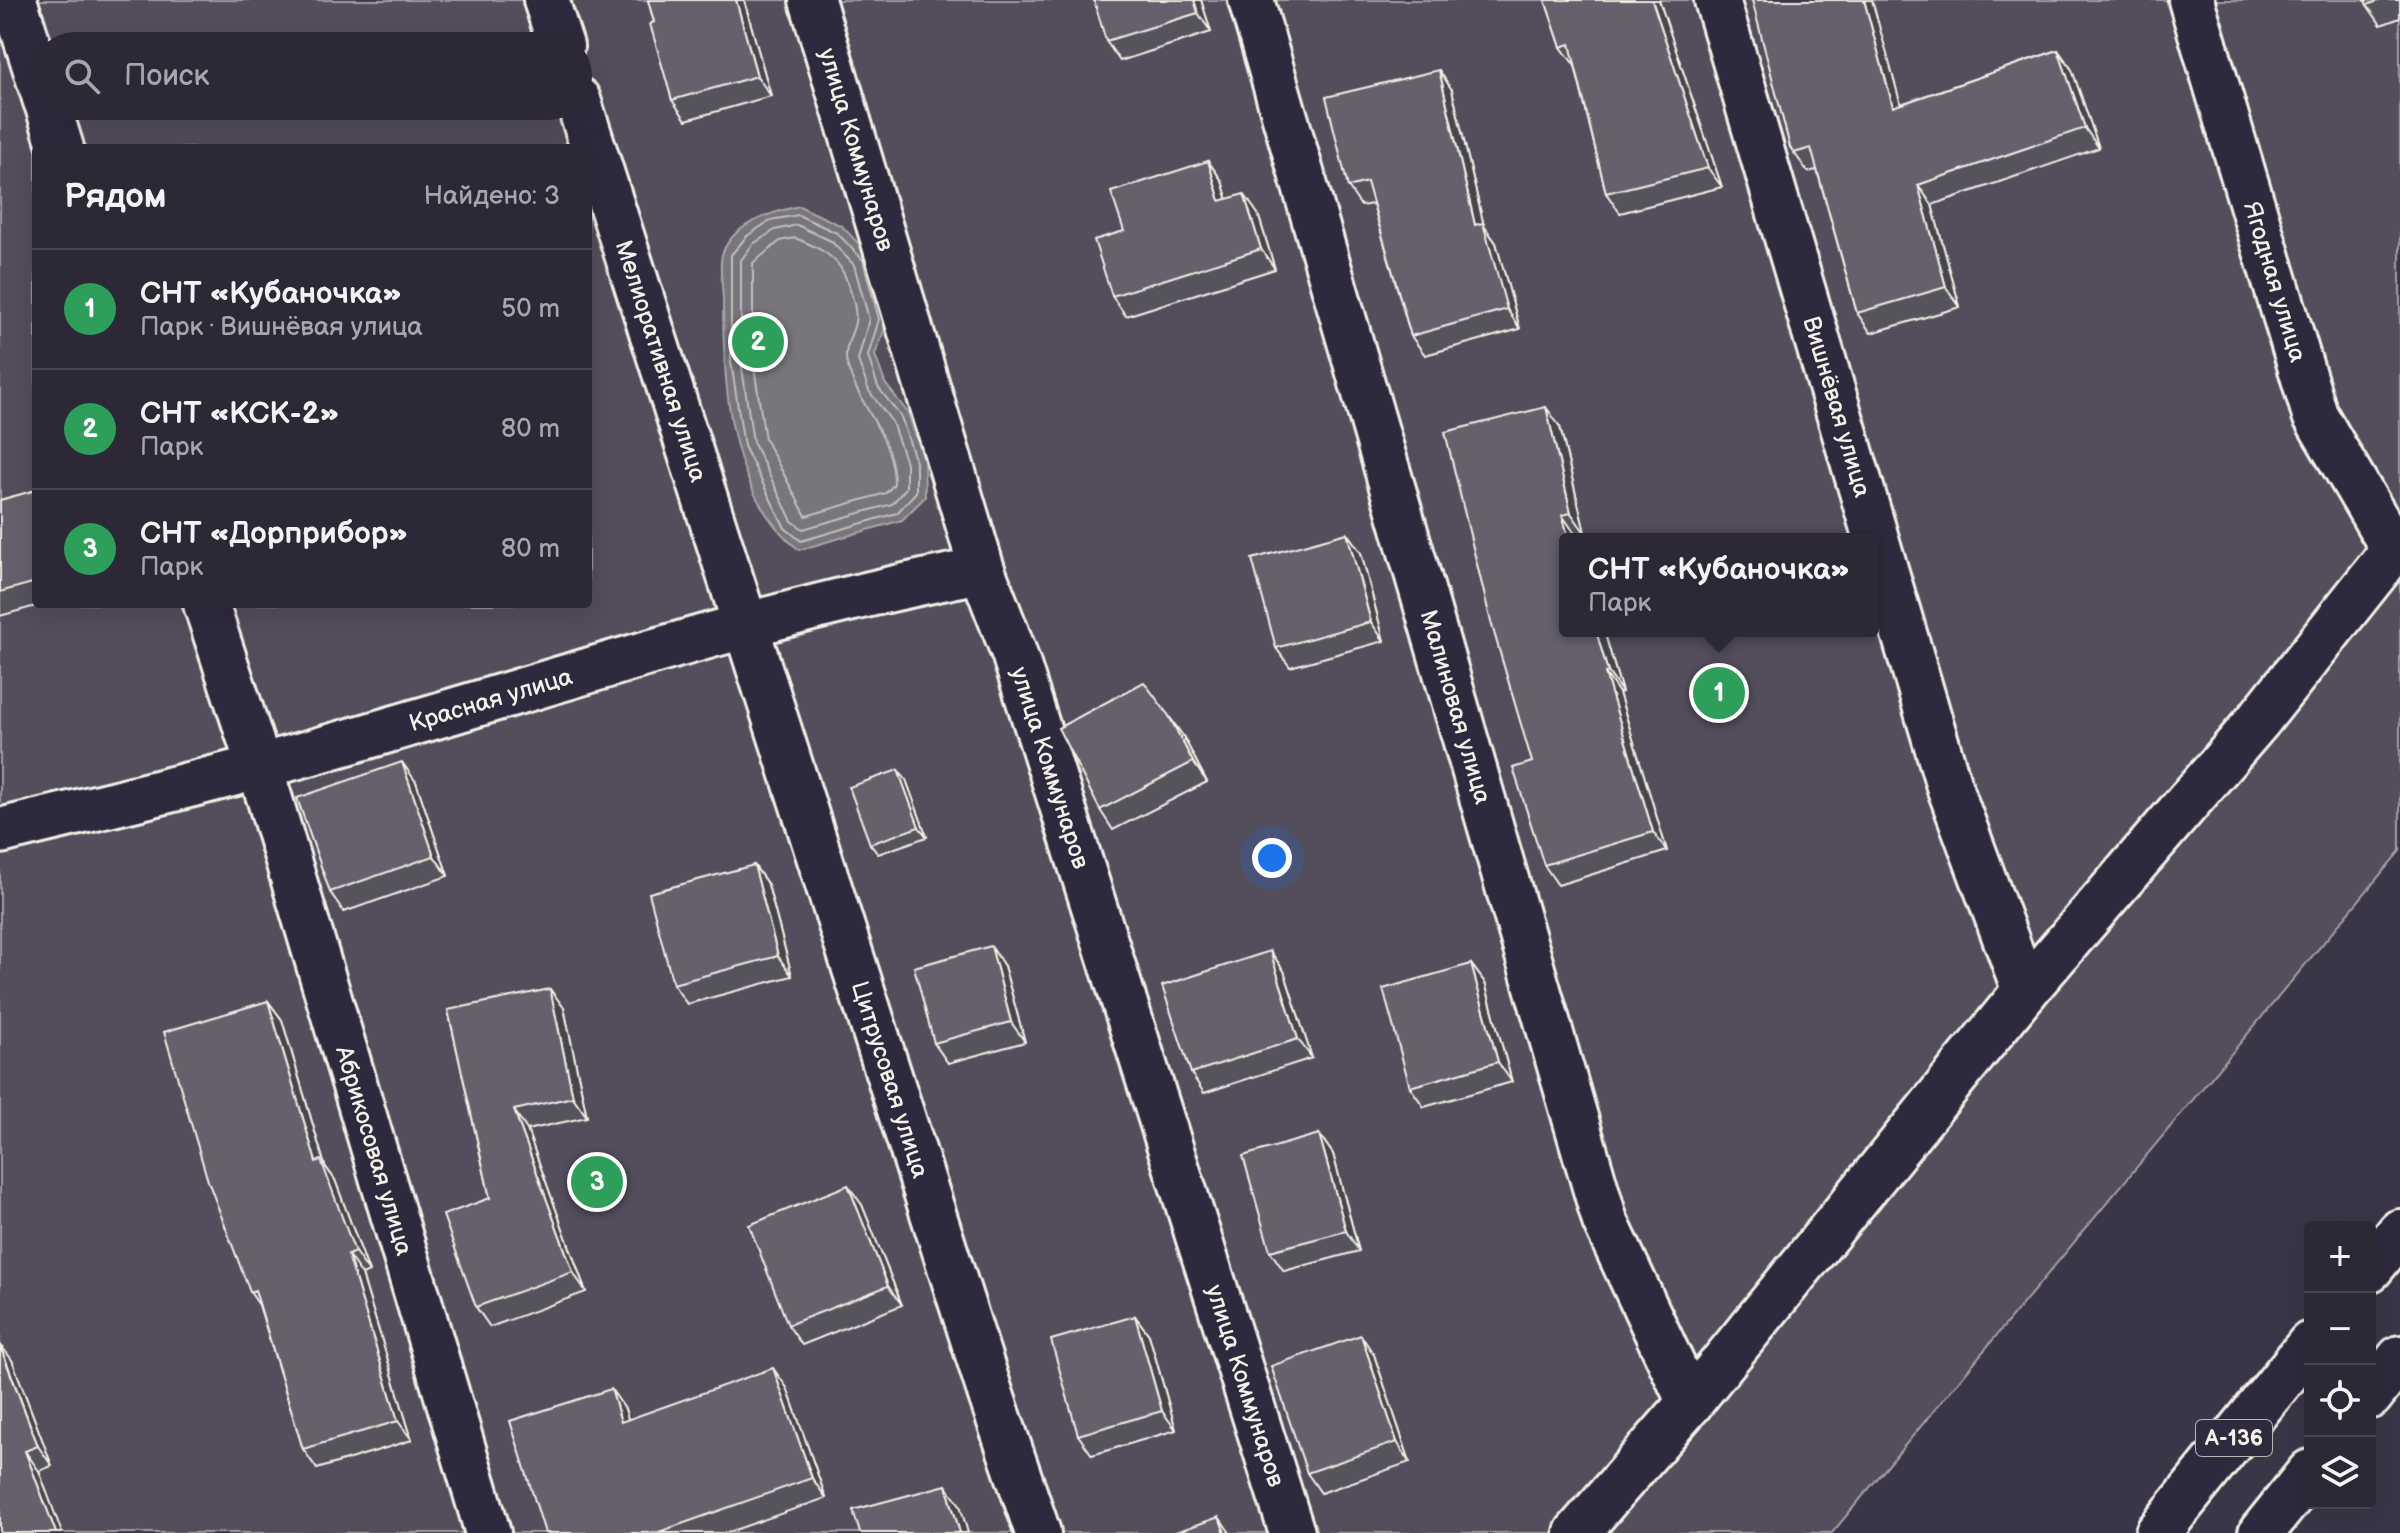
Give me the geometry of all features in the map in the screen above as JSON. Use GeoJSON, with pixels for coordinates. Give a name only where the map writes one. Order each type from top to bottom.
{"type":"FeatureCollection","features":[{"type":"Feature","properties":{"kind":"main road"},"geometry":{"type":"LineString","coordinates":[[14,0],[32,56]]}},
{"type":"Feature","properties":{"kind":"main road"},"geometry":{"type":"LineString","coordinates":[[546,0],[556,32]]}},
{"type":"Feature","properties":{"kind":"main road","name":"улица Коммунаров"},"geometry":{"type":"LineString","coordinates":[[812,0],[982,570],[1019,668],[1292,1533]]}},
{"type":"Feature","properties":{"kind":"main road","name":"Малиновая улица"},"geometry":{"type":"LineString","coordinates":[[1251,0],[1605,1221],[1690,1403]]}},
{"type":"Feature","properties":{"kind":"main road","name":"Вишнёвая улица"},"geometry":{"type":"LineString","coordinates":[[1717,0],[1874,533]]}},
{"type":"Feature","properties":{"kind":"main road","name":"Ягодная улица"},"geometry":{"type":"LineString","coordinates":[[2191,0],[2315,415],[2397,546]]}},
{"type":"Feature","properties":{"kind":"main road"},"geometry":{"type":"LineString","coordinates":[[52,120],[60,144]]}},
{"type":"Feature","properties":{"kind":"main road","name":"Мелиоративная улица"},"geometry":{"type":"LineString","coordinates":[[584,120],[747,623]]}},
{"type":"Feature","properties":{"kind":"main road"},"geometry":{"type":"LineString","coordinates":[[1577,1533],[1690,1403],[2025,991],[2257,722],[2397,546]]}},
{"type":"Feature","properties":{"kind":"main road","name":"Вишнёвая улица"},"geometry":{"type":"LineString","coordinates":[[1879,549],[1949,786],[2025,991]]}},
{"type":"Feature","properties":{"kind":"main road","name":"Красная улица"},"geometry":{"type":"LineString","coordinates":[[0,831],[258,767],[747,623],[879,589],[982,570]]}},
{"type":"Feature","properties":{"kind":"main road","name":"Абрикосовая улица"},"geometry":{"type":"LineString","coordinates":[[207,608],[488,1533]]}},
{"type":"Feature","properties":{"kind":"main road","name":"Цитрусовая улица"},"geometry":{"type":"LineString","coordinates":[[747,623],[990,1392],[1038,1533]]}},
{"type":"Feature","properties":{"kind":"main road"},"geometry":{"type":"LineString","coordinates":[[2376,1262],[2400,1232]]}},
{"type":"Feature","properties":{"kind":"main road","name":"А-136"},"geometry":{"type":"LineString","coordinates":[[2158,1533],[2304,1351]]}},
{"type":"Feature","properties":{"kind":"main road"},"geometry":{"type":"LineString","coordinates":[[2376,1388],[2400,1358]]}},
{"type":"Feature","properties":{"kind":"main road"},"geometry":{"type":"LineString","coordinates":[[2261,1533],[2304,1479]]}},
{"type":"Feature","properties":{"kind":"shaded area"},"geometry":{"type":"Polygon","coordinates":[[[0,0],[2400,0],[2400,851],[1832,1533],[0,1533],[0,0]]]}},
{"type":"Feature","properties":{"kind":"water"},"geometry":{"type":"Polygon","coordinates":[[[799,206],[842,226],[870,256],[888,320],[875,355],[885,383],[908,413],[924,460],[925,497],[902,520],[799,550],[775,526],[757,499],[734,436],[725,367],[721,269],[723,252],[736,233],[755,220],[799,206]]]}},
{"type":"Feature","properties":{"kind":"building"},"geometry":{"type":"Polygon","coordinates":[[[648,0],[736,0],[757,76],[672,100],[650,24],[654,22],[648,0]]]}},
{"type":"Feature","properties":{"kind":"building"},"geometry":{"type":"Polygon","coordinates":[[[1094,0],[1194,0],[1198,13],[1106,41],[1094,0]]]}},
{"type":"Feature","properties":{"kind":"building"},"geometry":{"type":"Polygon","coordinates":[[[1545,0],[1652,0],[1708,168],[1606,193],[1570,44],[1561,47],[1545,0]]]}},
{"type":"Feature","properties":{"kind":"building"},"geometry":{"type":"Polygon","coordinates":[[[1752,0],[1864,0],[1893,107],[2058,50],[2085,128],[1918,185],[1946,287],[1857,313],[1811,148],[1794,153],[1790,147],[1752,0]]]}},
{"type":"Feature","properties":{"kind":"building"},"geometry":{"type":"Polygon","coordinates":[[[1439,70],[1475,225],[1483,223],[1507,309],[1411,336],[1367,182],[1348,187],[1326,97],[1439,70]]]}},
{"type":"Feature","properties":{"kind":"building"},"geometry":{"type":"Polygon","coordinates":[[[1208,161],[1220,201],[1244,194],[1261,249],[1112,296],[1094,240],[1124,231],[1111,192],[1208,161]]]}},
{"type":"Feature","properties":{"kind":"building"},"geometry":{"type":"Polygon","coordinates":[[[1546,407],[1571,513],[1562,515],[1567,533],[1559,533],[1559,637],[1598,637],[1608,672],[1605,673],[1653,832],[1544,865],[1513,768],[1532,762],[1491,622],[1445,432],[1546,407]]]}},
{"type":"Feature","properties":{"kind":"building"},"geometry":{"type":"Polygon","coordinates":[[[32,491],[32,583],[0,592],[0,500],[32,491]]]}},
{"type":"Feature","properties":{"kind":"building"},"geometry":{"type":"Polygon","coordinates":[[[1347,533],[1371,622],[1276,648],[1252,559],[1347,533]]]}},
{"type":"Feature","properties":{"kind":"building"},"geometry":{"type":"Polygon","coordinates":[[[1144,682],[1169,716],[1193,762],[1100,810],[1058,728],[1144,682]]]}},
{"type":"Feature","properties":{"kind":"building"},"geometry":{"type":"Polygon","coordinates":[[[402,762],[434,856],[330,892],[297,798],[402,762]]]}},
{"type":"Feature","properties":{"kind":"building"},"geometry":{"type":"Polygon","coordinates":[[[898,770],[919,827],[870,844],[849,787],[898,770]]]}},
{"type":"Feature","properties":{"kind":"building"},"geometry":{"type":"Polygon","coordinates":[[[754,865],[778,956],[673,984],[649,893],[754,865]]]}},
{"type":"Feature","properties":{"kind":"building"},"geometry":{"type":"Polygon","coordinates":[[[991,946],[1011,1022],[934,1043],[914,967],[991,946]]]}},
{"type":"Feature","properties":{"kind":"building"},"geometry":{"type":"Polygon","coordinates":[[[1270,951],[1298,1039],[1191,1073],[1162,986],[1270,951]]]}},
{"type":"Feature","properties":{"kind":"building"},"geometry":{"type":"Polygon","coordinates":[[[1471,964],[1498,1062],[1410,1087],[1383,989],[1471,964]]]}},
{"type":"Feature","properties":{"kind":"building"},"geometry":{"type":"Polygon","coordinates":[[[550,989],[573,1097],[514,1110],[573,1272],[476,1307],[443,1215],[490,1198],[448,1010],[550,989]]]}},
{"type":"Feature","properties":{"kind":"building"},"geometry":{"type":"Polygon","coordinates":[[[268,1001],[316,1162],[321,1160],[355,1252],[348,1255],[398,1421],[303,1449],[255,1290],[250,1292],[208,1181],[164,1032],[268,1001]]]}},
{"type":"Feature","properties":{"kind":"building"},"geometry":{"type":"Polygon","coordinates":[[[1319,1134],[1346,1231],[1270,1251],[1243,1156],[1319,1134]]]}},
{"type":"Feature","properties":{"kind":"building"},"geometry":{"type":"Polygon","coordinates":[[[848,1185],[888,1286],[788,1325],[749,1225],[848,1185]]]}},
{"type":"Feature","properties":{"kind":"building"},"geometry":{"type":"Polygon","coordinates":[[[1135,1316],[1162,1411],[1078,1435],[1051,1340],[1135,1316]]]}},
{"type":"Feature","properties":{"kind":"building"},"geometry":{"type":"Polygon","coordinates":[[[1361,1335],[1397,1442],[1307,1473],[1271,1366],[1361,1335]]]}},
{"type":"Feature","properties":{"kind":"building"},"geometry":{"type":"Polygon","coordinates":[[[0,1346],[38,1446],[25,1451],[56,1533],[0,1533],[0,1346]]]}},
{"type":"Feature","properties":{"kind":"building"},"geometry":{"type":"Polygon","coordinates":[[[773,1368],[812,1478],[656,1533],[545,1533],[510,1421],[611,1389],[621,1422],[773,1368]]]}},
{"type":"Feature","properties":{"kind":"building"},"geometry":{"type":"Polygon","coordinates":[[[946,1485],[960,1533],[860,1533],[853,1510],[946,1485]]]}},
{"type":"Feature","properties":{"kind":"building"},"geometry":{"type":"Polygon","coordinates":[[[1219,1517],[1225,1533],[1173,1533],[1219,1517]]]}},
{"type":"Feature","properties":{"kind":"place","name":"СНТ «КСК-2»"},"geometry":{"type":"Point","coordinates":[758,342]}},
{"type":"Feature","properties":{"kind":"place","name":"СНТ «Кубаночка»"},"geometry":{"type":"Point","coordinates":[1719,693]}},
{"type":"Feature","properties":{"kind":"place","name":"СНТ «Дорприбор»"},"geometry":{"type":"Point","coordinates":[597,1182]}}]}
